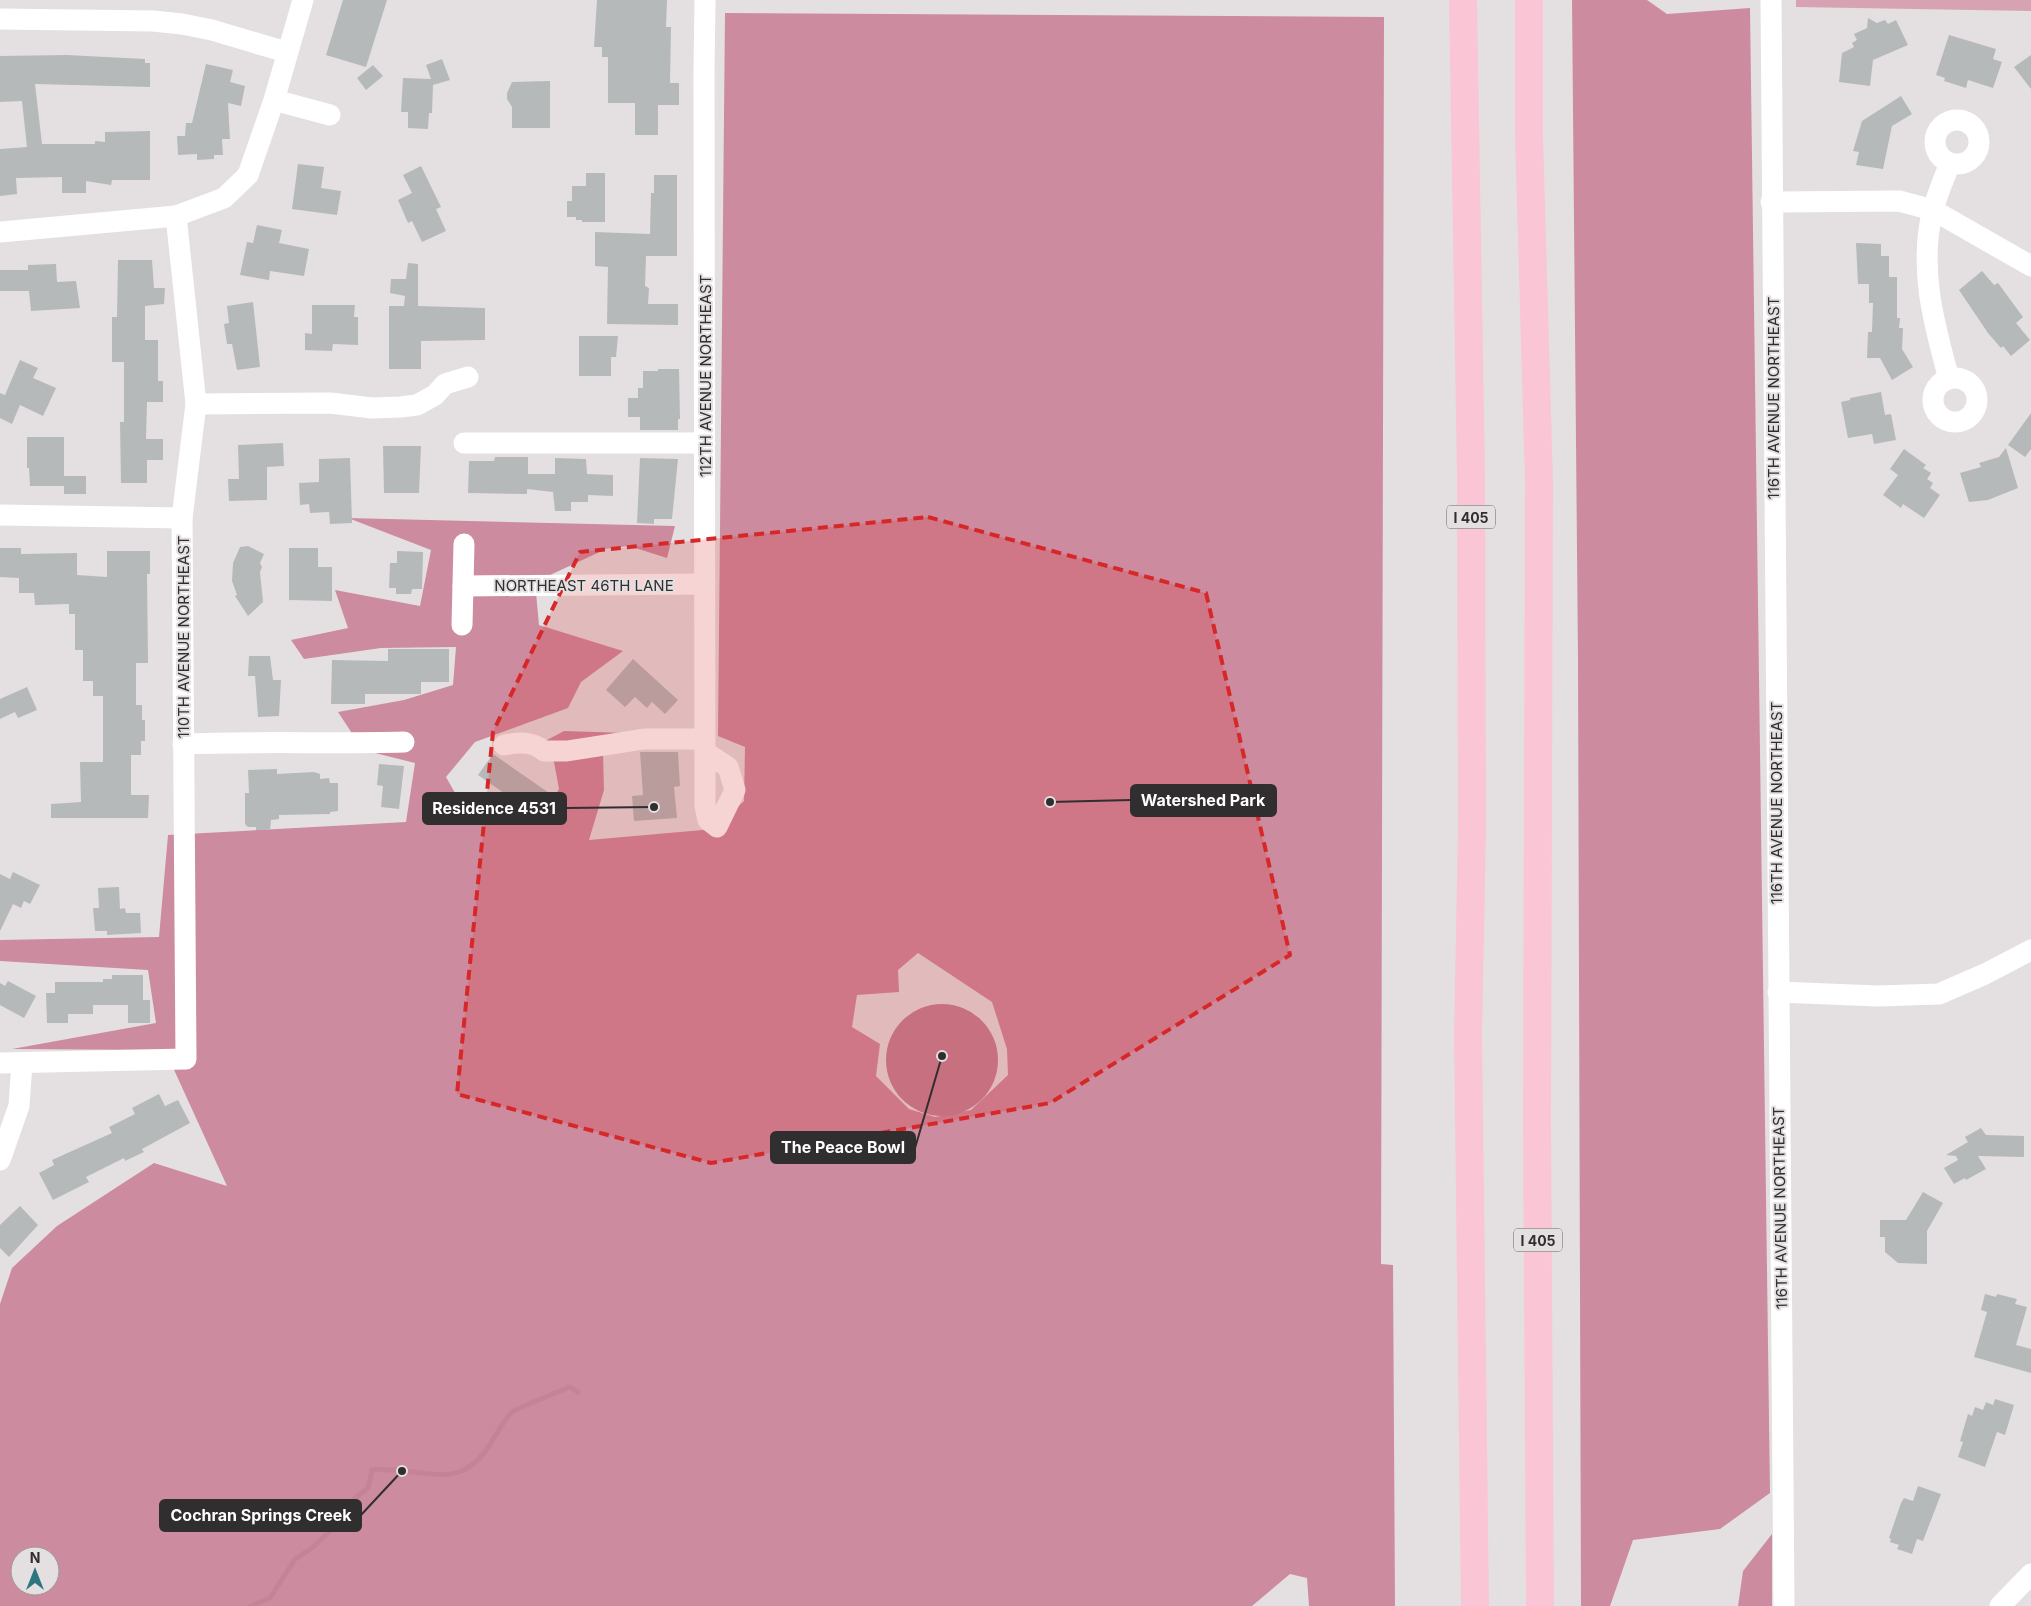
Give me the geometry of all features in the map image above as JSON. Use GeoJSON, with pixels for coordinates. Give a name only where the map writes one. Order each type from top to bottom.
{"type":"FeatureCollection","features":[{"type":"Feature","properties":{"kind":"highway","name":"I 405"},"geometry":{"type":"LineString","coordinates":[[1463,0],[1471,476],[1472,829],[1468,1034],[1475,1606]]}},
{"type":"Feature","properties":{"kind":"highway","name":"I 405"},"geometry":{"type":"LineString","coordinates":[[1529,0],[1529,136],[1539,482],[1538,1133],[1540,1606]]}},
{"type":"Feature","properties":{"kind":"street"},"geometry":{"type":"LineString","coordinates":[[0,232],[176,216],[224,198],[248,175],[274,100],[286,52],[303,0]]}},
{"type":"Feature","properties":{"kind":"street","name":"112TH AVENUE NORTHEAST"},"geometry":{"type":"LineString","coordinates":[[504,745],[528,743],[536,744],[544,751],[567,751],[644,739],[705,745],[705,0]]}},
{"type":"Feature","properties":{"kind":"street","name":"116TH AVENUE NORTHEAST"},"geometry":{"type":"LineString","coordinates":[[1771,0],[1771,202],[1784,1606]]}},
{"type":"Feature","properties":{"kind":"street"},"geometry":{"type":"LineString","coordinates":[[0,19],[154,21],[182,24],[212,30],[286,52]]}},
{"type":"Feature","properties":{"kind":"street"},"geometry":{"type":"LineString","coordinates":[[274,100],[330,115]]}},
{"type":"Feature","properties":{"kind":"street"},"geometry":{"type":"LineString","coordinates":[[1949,379],[1929,296],[1927,245],[1933,210],[1950,164]]}},
{"type":"Feature","properties":{"kind":"street"},"geometry":{"type":"LineString","coordinates":[[1771,202],[1899,201],[1933,210],[2031,266]]}},
{"type":"Feature","properties":{"kind":"street","name":"110TH AVENUE NORTHEAST"},"geometry":{"type":"LineString","coordinates":[[22,1063],[186,1060],[182,518],[196,404],[176,216]]}},
{"type":"Feature","properties":{"kind":"street"},"geometry":{"type":"LineString","coordinates":[[196,404],[330,403],[372,408],[417,405],[435,395],[445,384],[468,377]]}},
{"type":"Feature","properties":{"kind":"street"},"geometry":{"type":"LineString","coordinates":[[464,442],[705,442]]}},
{"type":"Feature","properties":{"kind":"street"},"geometry":{"type":"LineString","coordinates":[[0,515],[182,518]]}},
{"type":"Feature","properties":{"kind":"street"},"geometry":{"type":"LineString","coordinates":[[462,625],[464,544]]}},
{"type":"Feature","properties":{"kind":"street","name":"NORTHEAST 46TH LANE"},"geometry":{"type":"LineString","coordinates":[[463,586],[705,584]]}},
{"type":"Feature","properties":{"kind":"street"},"geometry":{"type":"LineString","coordinates":[[183,744],[255,741],[314,744],[404,742]]}},
{"type":"Feature","properties":{"kind":"street"},"geometry":{"type":"LineString","coordinates":[[1778,992],[1878,996],[1939,994],[1985,974],[2031,950]]}},
{"type":"Feature","properties":{"kind":"street"},"geometry":{"type":"LineString","coordinates":[[0,1063],[22,1063],[19,1106],[0,1160]]}},
{"type":"Feature","properties":{"kind":"street"},"geometry":{"type":"LineString","coordinates":[[2000,1606],[2031,1574]]}},
{"type":"Feature","properties":{"kind":"highlighted area"},"geometry":{"type":"Polygon","coordinates":[[[928,517],[1206,593],[1290,955],[1050,1103],[711,1163],[457,1094],[493,732],[580,552],[928,517]]]}},
{"type":"Feature","properties":{"kind":"shaded area"},"geometry":{"type":"Polygon","coordinates":[[[1572,0],[1647,0],[1667,14],[1750,8],[1770,1493],[1720,1529],[1633,1540],[1610,1606],[1581,1606],[1578,660],[1572,0]]]}},
{"type":"Feature","properties":{"kind":"shaded area"},"geometry":{"type":"Polygon","coordinates":[[[1796,0],[2031,0],[2031,11],[1796,7],[1796,0]]]}},
{"type":"Feature","properties":{"kind":"shaded area"},"geometry":{"type":"Polygon","coordinates":[[[725,13],[1384,17],[1381,1264],[1393,1265],[1395,1606],[1309,1606],[1307,1578],[1290,1574],[1252,1606],[0,1606],[0,1304],[12,1268],[57,1226],[154,1163],[227,1186],[165,1050],[12,1049],[156,1023],[148,970],[0,961],[0,940],[159,937],[168,835],[406,822],[415,763],[363,750],[338,712],[404,700],[453,685],[456,647],[381,648],[304,659],[291,640],[348,628],[335,590],[420,606],[431,550],[348,518],[675,526],[667,558],[629,546],[606,549],[535,582],[539,625],[623,651],[581,682],[568,708],[475,742],[446,777],[471,821],[540,820],[559,789],[554,762],[532,748],[564,731],[627,733],[603,753],[604,790],[589,840],[714,829],[744,801],[745,747],[718,736],[725,13]],[[918,953],[898,970],[899,992],[857,995],[852,1027],[880,1044],[876,1076],[909,1109],[935,1117],[971,1110],[1008,1075],[1007,1049],[992,1002],[918,953]]]}},
{"type":"Feature","properties":{"kind":"shaded area"},"geometry":{"type":"Polygon","coordinates":[[[942,1004],[963,1008],[982,1020],[994,1039],[998,1060],[994,1081],[982,1100],[963,1112],[942,1116],[921,1112],[902,1100],[890,1081],[886,1060],[890,1039],[902,1020],[921,1008],[942,1004]]]}},
{"type":"Feature","properties":{"kind":"shaded area"},"geometry":{"type":"Polygon","coordinates":[[[1772,1534],[1772,1606],[1738,1606],[1743,1571],[1772,1534]]]}},
{"type":"Feature","properties":{"kind":"building"},"geometry":{"type":"Polygon","coordinates":[[[343,0],[387,0],[366,67],[326,55],[343,0]]]}},
{"type":"Feature","properties":{"kind":"building"},"geometry":{"type":"Polygon","coordinates":[[[597,0],[667,0],[666,27],[671,27],[670,83],[679,83],[679,105],[658,105],[658,135],[635,135],[635,103],[608,103],[608,57],[602,57],[602,47],[594,47],[597,0]]]}},
{"type":"Feature","properties":{"kind":"building"},"geometry":{"type":"Polygon","coordinates":[[[1868,18],[1877,23],[1885,20],[1888,24],[1896,20],[1908,45],[1873,60],[1870,86],[1839,82],[1842,53],[1854,47],[1852,43],[1857,40],[1854,34],[1867,28],[1868,18]]]}},
{"type":"Feature","properties":{"kind":"building"},"geometry":{"type":"Polygon","coordinates":[[[1949,35],[1996,49],[1993,59],[2002,62],[1993,88],[1968,80],[1966,88],[1944,81],[1945,78],[1936,75],[1949,35]]]}},
{"type":"Feature","properties":{"kind":"building"},"geometry":{"type":"Polygon","coordinates":[[[67,55],[145,59],[145,63],[150,63],[150,87],[35,84],[42,144],[95,144],[95,141],[105,142],[105,132],[150,131],[150,180],[112,180],[111,185],[86,181],[86,193],[62,193],[62,177],[16,178],[17,194],[0,196],[0,149],[27,147],[22,101],[0,102],[0,56],[67,55]]]}},
{"type":"Feature","properties":{"kind":"building"},"geometry":{"type":"Polygon","coordinates":[[[2031,55],[2031,89],[2014,67],[2031,55]]]}},
{"type":"Feature","properties":{"kind":"building"},"geometry":{"type":"Polygon","coordinates":[[[442,59],[450,80],[433,85],[432,113],[429,113],[428,129],[408,128],[408,112],[401,112],[403,78],[431,79],[426,65],[442,59]]]}},
{"type":"Feature","properties":{"kind":"building"},"geometry":{"type":"Polygon","coordinates":[[[206,64],[233,70],[230,82],[245,86],[241,106],[228,103],[230,139],[222,139],[223,155],[214,155],[214,159],[197,160],[197,154],[178,155],[177,136],[185,136],[186,123],[192,123],[206,64]]]}},
{"type":"Feature","properties":{"kind":"building"},"geometry":{"type":"Polygon","coordinates":[[[373,65],[383,76],[366,90],[357,78],[373,65]]]}},
{"type":"Feature","properties":{"kind":"building"},"geometry":{"type":"Polygon","coordinates":[[[550,81],[550,128],[512,128],[512,107],[507,99],[507,93],[512,82],[550,81]]]}},
{"type":"Feature","properties":{"kind":"building"},"geometry":{"type":"Polygon","coordinates":[[[1901,96],[1912,114],[1892,126],[1883,169],[1856,165],[1859,152],[1853,151],[1862,121],[1901,96]]]}},
{"type":"Feature","properties":{"kind":"building"},"geometry":{"type":"Polygon","coordinates":[[[298,164],[324,167],[321,188],[341,191],[337,215],[292,209],[298,164]]]}},
{"type":"Feature","properties":{"kind":"building"},"geometry":{"type":"Polygon","coordinates":[[[421,166],[441,207],[436,209],[446,231],[422,242],[412,221],[408,223],[398,200],[412,193],[403,175],[421,166]]]}},
{"type":"Feature","properties":{"kind":"building"},"geometry":{"type":"Polygon","coordinates":[[[586,173],[605,173],[605,222],[582,222],[582,220],[576,220],[576,217],[567,217],[567,201],[572,201],[572,186],[586,186],[586,173]]]}},
{"type":"Feature","properties":{"kind":"building"},"geometry":{"type":"Polygon","coordinates":[[[654,175],[677,175],[677,256],[646,256],[645,286],[649,288],[648,304],[678,304],[678,325],[607,324],[608,267],[595,266],[595,232],[650,234],[651,193],[654,193],[654,175]]]}},
{"type":"Feature","properties":{"kind":"building"},"geometry":{"type":"Polygon","coordinates":[[[257,225],[282,230],[279,243],[309,249],[304,276],[270,271],[269,280],[240,275],[247,242],[253,243],[257,225]]]}},
{"type":"Feature","properties":{"kind":"building"},"geometry":{"type":"Polygon","coordinates":[[[1856,243],[1881,244],[1881,256],[1889,256],[1889,277],[1897,277],[1897,318],[1900,318],[1899,328],[1903,328],[1902,349],[1913,367],[1892,380],[1880,358],[1867,358],[1868,332],[1872,332],[1873,303],[1869,303],[1869,284],[1858,284],[1856,243]]]}},
{"type":"Feature","properties":{"kind":"building"},"geometry":{"type":"Polygon","coordinates":[[[118,260],[152,260],[154,288],[165,288],[164,304],[145,306],[145,340],[158,340],[158,381],[163,381],[163,402],[147,402],[146,439],[163,439],[163,460],[147,460],[147,483],[121,483],[120,422],[124,422],[124,362],[112,362],[112,317],[117,317],[118,260]]]}},
{"type":"Feature","properties":{"kind":"building"},"geometry":{"type":"Polygon","coordinates":[[[408,263],[418,264],[418,306],[485,308],[485,340],[421,341],[421,369],[389,369],[389,306],[404,306],[405,296],[390,293],[391,279],[406,279],[408,263]]]}},
{"type":"Feature","properties":{"kind":"building"},"geometry":{"type":"Polygon","coordinates":[[[56,264],[57,282],[76,281],[80,308],[31,311],[29,291],[0,291],[0,270],[28,270],[28,265],[56,264]]]}},
{"type":"Feature","properties":{"kind":"building"},"geometry":{"type":"Polygon","coordinates":[[[1982,271],[1994,285],[1998,283],[2023,317],[2016,323],[2030,340],[2011,356],[1988,333],[1959,290],[1982,271]]]}},
{"type":"Feature","properties":{"kind":"building"},"geometry":{"type":"Polygon","coordinates":[[[253,302],[260,367],[237,370],[232,344],[227,344],[224,324],[229,323],[227,306],[253,302]]]}},
{"type":"Feature","properties":{"kind":"building"},"geometry":{"type":"Polygon","coordinates":[[[312,305],[355,305],[354,317],[358,317],[358,345],[333,344],[332,351],[305,350],[305,333],[312,334],[312,305]]]}},
{"type":"Feature","properties":{"kind":"building"},"geometry":{"type":"Polygon","coordinates":[[[579,336],[618,336],[616,357],[611,357],[611,376],[579,376],[579,336]]]}},
{"type":"Feature","properties":{"kind":"building"},"geometry":{"type":"Polygon","coordinates":[[[20,360],[38,368],[33,378],[56,388],[43,416],[20,405],[12,424],[0,418],[0,393],[5,395],[20,360]]]}},
{"type":"Feature","properties":{"kind":"building"},"geometry":{"type":"Polygon","coordinates":[[[658,369],[679,369],[680,419],[678,419],[678,430],[640,430],[640,417],[628,417],[628,398],[638,398],[638,388],[643,388],[643,371],[658,371],[658,369]]]}},
{"type":"Feature","properties":{"kind":"building"},"geometry":{"type":"Polygon","coordinates":[[[1881,392],[1885,415],[1891,414],[1896,440],[1874,444],[1872,434],[1848,438],[1841,402],[1850,400],[1850,398],[1881,392]]]}},
{"type":"Feature","properties":{"kind":"building"},"geometry":{"type":"Polygon","coordinates":[[[2031,413],[2031,449],[2025,457],[2008,445],[2031,413]]]}},
{"type":"Feature","properties":{"kind":"building"},"geometry":{"type":"Polygon","coordinates":[[[27,437],[64,437],[64,486],[30,486],[29,468],[27,468],[27,437]]]}},
{"type":"Feature","properties":{"kind":"building"},"geometry":{"type":"Polygon","coordinates":[[[283,443],[284,466],[267,467],[267,500],[229,501],[228,479],[239,479],[238,445],[283,443]]]}},
{"type":"Feature","properties":{"kind":"building"},"geometry":{"type":"Polygon","coordinates":[[[383,446],[421,446],[419,493],[384,493],[383,446]]]}},
{"type":"Feature","properties":{"kind":"building"},"geometry":{"type":"Polygon","coordinates":[[[2006,448],[2018,488],[1988,500],[1969,502],[1960,473],[1981,467],[1979,463],[1999,457],[2006,448]]]}},
{"type":"Feature","properties":{"kind":"building"},"geometry":{"type":"Polygon","coordinates":[[[1904,449],[1926,465],[1923,468],[1931,473],[1927,479],[1933,483],[1930,488],[1940,495],[1924,518],[1903,504],[1901,508],[1883,495],[1898,475],[1890,469],[1904,449]]]}},
{"type":"Feature","properties":{"kind":"building"},"geometry":{"type":"Polygon","coordinates":[[[495,457],[528,457],[528,474],[555,474],[555,458],[586,459],[587,474],[613,475],[613,496],[588,495],[588,502],[571,502],[571,511],[555,511],[553,492],[527,489],[527,494],[468,493],[469,461],[494,461],[495,457]]]}},
{"type":"Feature","properties":{"kind":"building"},"geometry":{"type":"Polygon","coordinates":[[[350,458],[352,523],[330,524],[329,512],[310,513],[309,504],[300,505],[299,483],[319,482],[319,459],[350,458]]]}},
{"type":"Feature","properties":{"kind":"building"},"geometry":{"type":"Polygon","coordinates":[[[640,458],[678,459],[672,519],[654,519],[654,524],[637,523],[640,458]]]}},
{"type":"Feature","properties":{"kind":"building"},"geometry":{"type":"Polygon","coordinates":[[[64,476],[86,476],[86,494],[64,494],[64,476]]]}},
{"type":"Feature","properties":{"kind":"building"},"geometry":{"type":"Polygon","coordinates":[[[248,546],[264,554],[260,563],[262,567],[260,572],[263,602],[248,616],[235,596],[237,595],[232,581],[233,563],[240,547],[248,546]]]}},
{"type":"Feature","properties":{"kind":"building"},"geometry":{"type":"Polygon","coordinates":[[[0,548],[21,548],[21,554],[77,553],[77,575],[107,577],[107,551],[150,551],[150,574],[147,574],[148,663],[136,663],[136,705],[142,705],[142,720],[145,720],[145,741],[141,741],[141,755],[131,755],[131,795],[149,795],[148,818],[51,818],[51,804],[81,802],[80,762],[103,762],[103,696],[93,696],[93,681],[83,681],[83,650],[75,650],[75,614],[69,614],[69,604],[35,605],[34,593],[19,593],[19,578],[0,577],[0,548]]]}},
{"type":"Feature","properties":{"kind":"building"},"geometry":{"type":"Polygon","coordinates":[[[289,548],[318,548],[318,567],[332,567],[332,601],[289,600],[289,548]]]}},
{"type":"Feature","properties":{"kind":"building"},"geometry":{"type":"Polygon","coordinates":[[[397,551],[423,552],[422,589],[412,589],[411,594],[396,594],[396,588],[389,588],[390,563],[397,563],[397,551]]]}},
{"type":"Feature","properties":{"kind":"building"},"geometry":{"type":"Polygon","coordinates":[[[388,649],[449,649],[449,682],[421,682],[421,694],[365,694],[365,704],[331,704],[332,660],[388,661],[388,649]]]}},
{"type":"Feature","properties":{"kind":"building"},"geometry":{"type":"Polygon","coordinates":[[[249,656],[270,656],[273,680],[281,680],[279,716],[258,717],[255,676],[248,676],[249,656]]]}},
{"type":"Feature","properties":{"kind":"building"},"geometry":{"type":"Polygon","coordinates":[[[633,659],[678,700],[665,714],[652,702],[647,708],[635,697],[625,707],[606,690],[633,659]]]}},
{"type":"Feature","properties":{"kind":"building"},"geometry":{"type":"Polygon","coordinates":[[[27,687],[37,710],[18,718],[15,712],[0,719],[0,699],[27,687]]]}},
{"type":"Feature","properties":{"kind":"building"},"geometry":{"type":"Polygon","coordinates":[[[640,752],[678,752],[680,786],[674,787],[677,818],[634,821],[632,796],[643,795],[640,752]]]}},
{"type":"Feature","properties":{"kind":"building"},"geometry":{"type":"Polygon","coordinates":[[[493,754],[552,795],[537,816],[478,775],[493,754]]]}},
{"type":"Feature","properties":{"kind":"building"},"geometry":{"type":"Polygon","coordinates":[[[379,764],[404,766],[399,809],[381,807],[383,786],[377,785],[379,764]]]}},
{"type":"Feature","properties":{"kind":"building"},"geometry":{"type":"Polygon","coordinates":[[[277,769],[277,774],[314,772],[320,774],[320,779],[329,778],[330,783],[338,783],[338,811],[330,812],[330,814],[279,815],[279,819],[271,820],[270,830],[256,830],[256,827],[248,827],[245,824],[245,793],[249,793],[248,770],[277,769]]]}},
{"type":"Feature","properties":{"kind":"building"},"geometry":{"type":"Polygon","coordinates":[[[13,872],[40,885],[30,904],[24,901],[21,908],[13,904],[0,931],[0,874],[10,879],[13,872]]]}},
{"type":"Feature","properties":{"kind":"building"},"geometry":{"type":"Polygon","coordinates":[[[119,887],[120,909],[125,908],[126,913],[140,913],[141,933],[107,935],[107,931],[95,931],[93,908],[99,908],[98,888],[119,887]]]}},
{"type":"Feature","properties":{"kind":"building"},"geometry":{"type":"Polygon","coordinates":[[[112,975],[143,975],[143,1000],[150,1000],[150,1023],[128,1023],[128,1005],[93,1005],[93,1014],[68,1014],[68,1023],[47,1023],[46,993],[55,993],[55,982],[103,982],[103,979],[112,979],[112,975]]]}},
{"type":"Feature","properties":{"kind":"building"},"geometry":{"type":"Polygon","coordinates":[[[8,981],[36,996],[24,1018],[0,1005],[0,983],[5,986],[8,981]]]}},
{"type":"Feature","properties":{"kind":"building"},"geometry":{"type":"Polygon","coordinates":[[[159,1094],[165,1106],[178,1100],[190,1123],[142,1149],[144,1152],[125,1161],[124,1158],[86,1177],[89,1182],[53,1200],[39,1173],[54,1165],[52,1160],[112,1133],[109,1127],[135,1114],[132,1108],[159,1094]]]}},
{"type":"Feature","properties":{"kind":"building"},"geometry":{"type":"Polygon","coordinates":[[[1981,1128],[1986,1135],[2024,1136],[2024,1157],[1978,1156],[1986,1169],[1954,1184],[1944,1168],[1958,1160],[1956,1156],[1946,1155],[1968,1142],[1965,1137],[1981,1128]]]}},
{"type":"Feature","properties":{"kind":"building"},"geometry":{"type":"Polygon","coordinates":[[[1923,1192],[1943,1203],[1927,1231],[1927,1264],[1898,1263],[1885,1252],[1885,1237],[1880,1237],[1880,1220],[1906,1220],[1923,1192]]]}},
{"type":"Feature","properties":{"kind":"building"},"geometry":{"type":"Polygon","coordinates":[[[20,1206],[38,1225],[9,1257],[0,1248],[0,1225],[20,1206]]]}},
{"type":"Feature","properties":{"kind":"building"},"geometry":{"type":"Polygon","coordinates":[[[1985,1294],[1996,1297],[1997,1294],[2017,1299],[2015,1304],[2027,1307],[2016,1345],[2031,1349],[2031,1373],[1974,1357],[1987,1312],[1981,1310],[1985,1294]]]}},
{"type":"Feature","properties":{"kind":"building"},"geometry":{"type":"Polygon","coordinates":[[[1995,1399],[2014,1405],[2005,1435],[1997,1432],[1985,1467],[1958,1457],[1963,1442],[1960,1441],[1968,1414],[1972,1416],[1975,1407],[1983,1410],[1986,1402],[1993,1405],[1995,1399]]]}},
{"type":"Feature","properties":{"kind":"building"},"geometry":{"type":"Polygon","coordinates":[[[1918,1486],[1941,1494],[1923,1541],[1917,1539],[1912,1554],[1897,1549],[1899,1545],[1890,1542],[1891,1539],[1889,1538],[1901,1503],[1904,1498],[1913,1501],[1918,1486]]]}},
{"type":"Feature","properties":{"kind":"waterway"},"geometry":{"type":"LineString","coordinates":[[251,1606],[270,1598],[295,1559],[312,1548],[334,1527],[349,1521],[354,1499],[368,1488],[372,1470],[382,1469],[428,1474],[459,1472],[477,1461],[511,1413],[570,1387],[578,1392]]}},
{"type":"Feature","properties":{"kind":"place","name":"Watershed Park"},"geometry":{"type":"Point","coordinates":[1050,802]}},
{"type":"Feature","properties":{"kind":"place","name":"Residence 4531"},"geometry":{"type":"Point","coordinates":[654,807]}},
{"type":"Feature","properties":{"kind":"place","name":"The Peace Bowl"},"geometry":{"type":"Point","coordinates":[942,1056]}},
{"type":"Feature","properties":{"kind":"place","name":"Cochran Springs Creek"},"geometry":{"type":"Point","coordinates":[402,1471]}}]}
